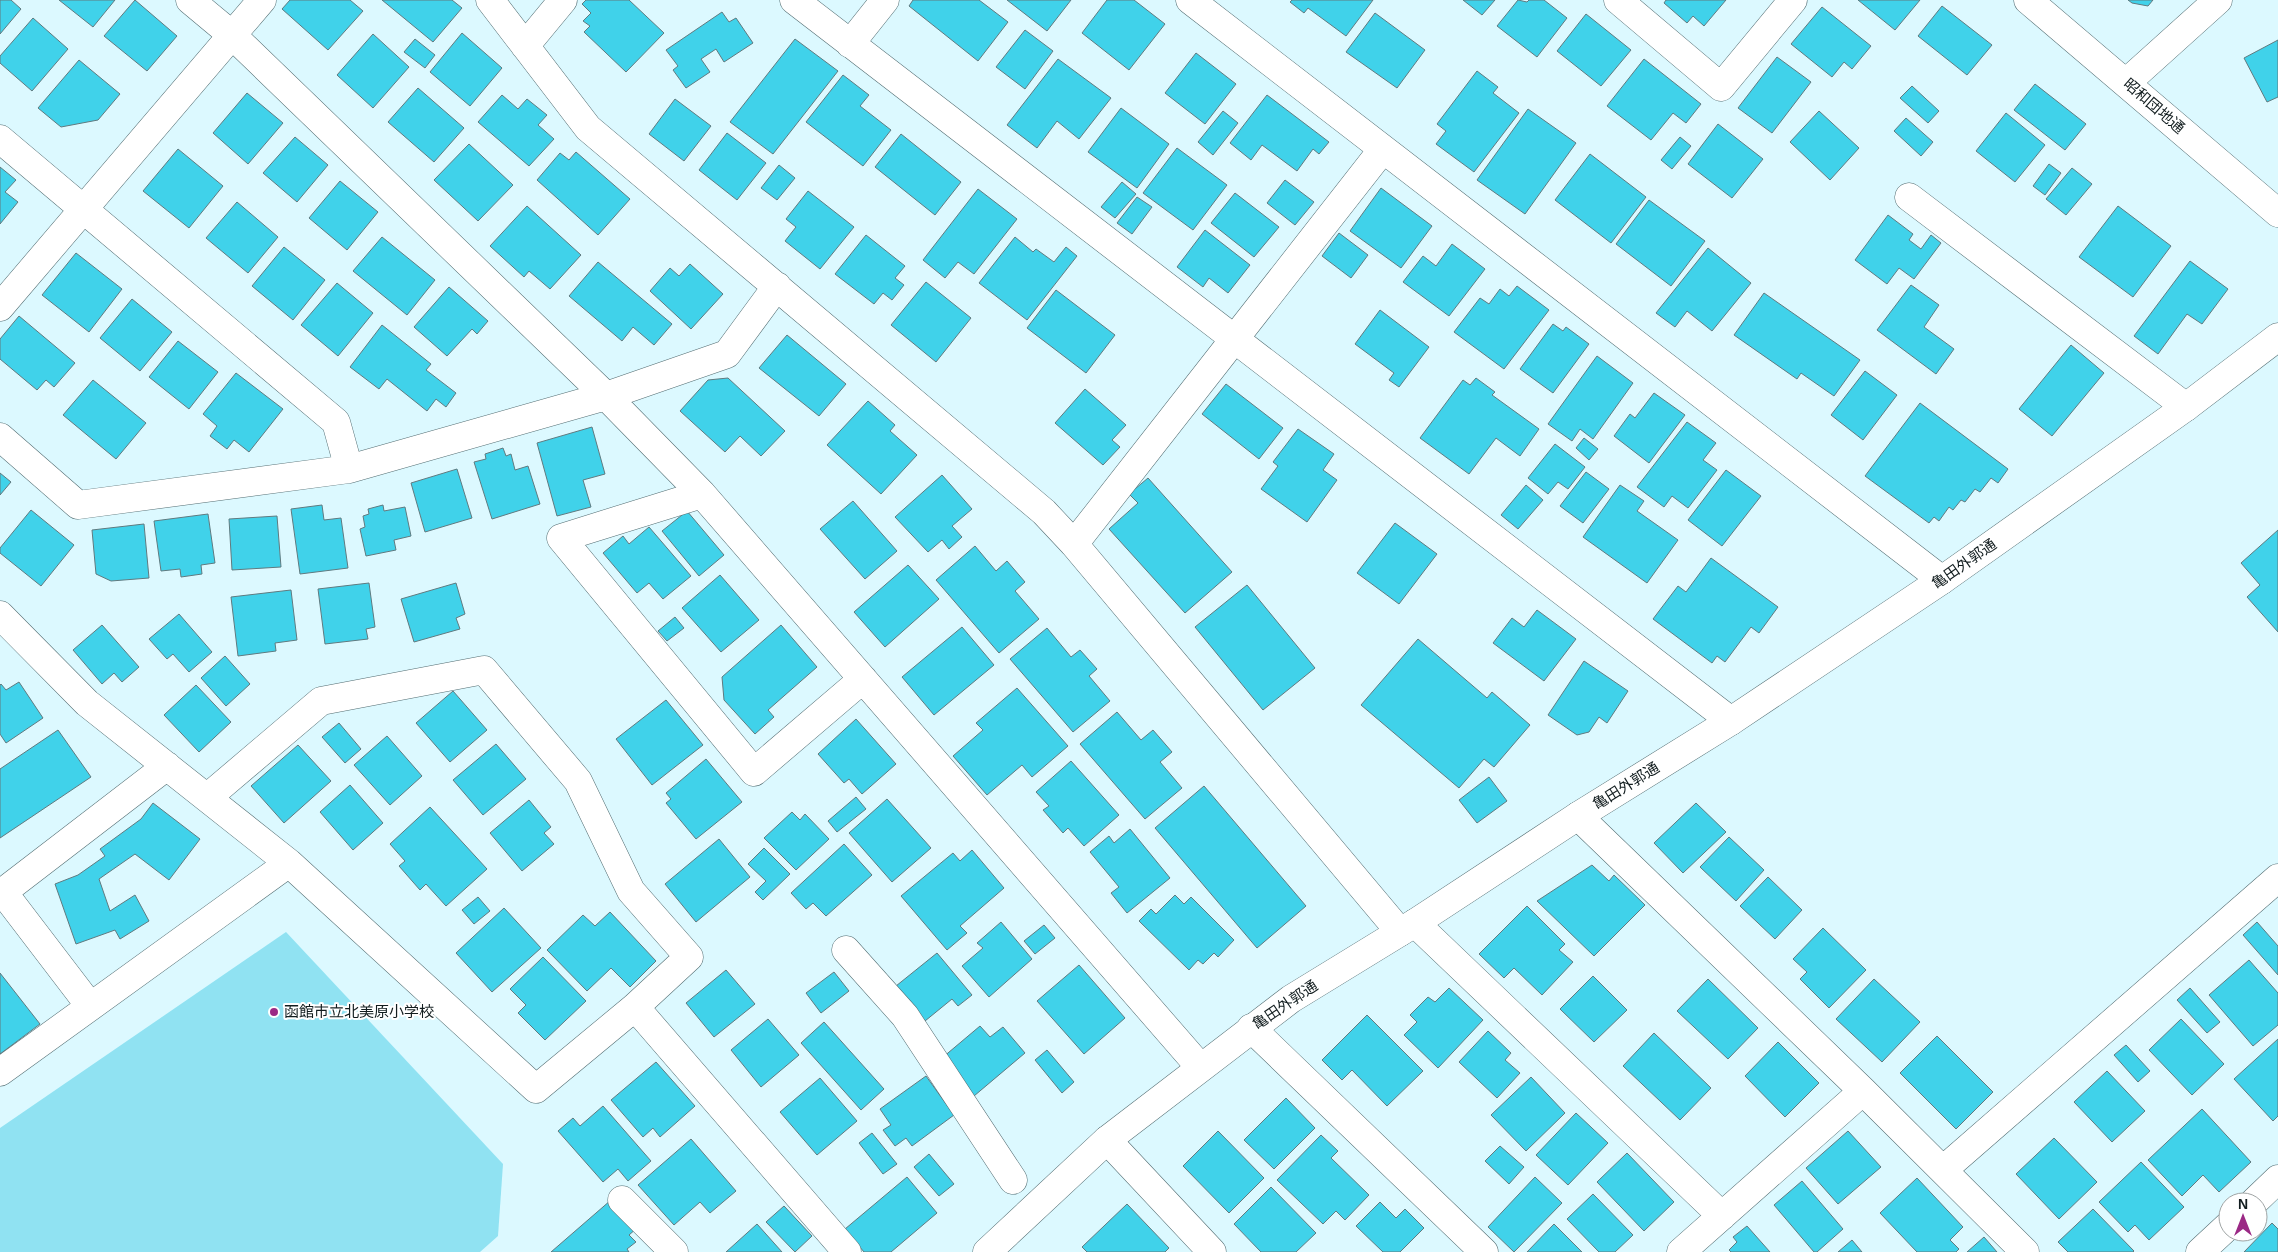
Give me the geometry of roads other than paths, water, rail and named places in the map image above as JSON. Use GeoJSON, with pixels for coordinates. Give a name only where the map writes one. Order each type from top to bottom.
{"type":"FeatureCollection","features":[{"type":"Feature","properties":{"kind":"street"},"geometry":{"type":"LineString","coordinates":[[190,0],[232,35],[606,396],[702,494],[1200,1067]]}},
{"type":"Feature","properties":{"kind":"street"},"geometry":{"type":"LineString","coordinates":[[0,307],[262,0]]}},
{"type":"Feature","properties":{"kind":"street"},"geometry":{"type":"LineString","coordinates":[[490,0],[588,128],[1044,512],[1074,544],[1408,928],[1722,1216]]}},
{"type":"Feature","properties":{"kind":"street"},"geometry":{"type":"LineString","coordinates":[[525,46],[563,0]]}},
{"type":"Feature","properties":{"kind":"street"},"geometry":{"type":"LineString","coordinates":[[794,0],[1731,721]]}},
{"type":"Feature","properties":{"kind":"street"},"geometry":{"type":"LineString","coordinates":[[850,44],[885,0]]}},
{"type":"Feature","properties":{"kind":"street"},"geometry":{"type":"LineString","coordinates":[[1190,0],[1942,580]]}},
{"type":"Feature","properties":{"kind":"street"},"geometry":{"type":"LineString","coordinates":[[1618,0],[1721,87],[1793,0]]}},
{"type":"Feature","properties":{"kind":"street","name":"昭和団地通"},"geometry":{"type":"LineString","coordinates":[[2028,0],[2127,82],[2278,213]]}},
{"type":"Feature","properties":{"kind":"street"},"geometry":{"type":"LineString","coordinates":[[2127,82],[2218,0]]}},
{"type":"Feature","properties":{"kind":"street"},"geometry":{"type":"LineString","coordinates":[[0,139],[336,422],[349,469]]}},
{"type":"Feature","properties":{"kind":"street"},"geometry":{"type":"LineString","coordinates":[[1074,544],[1235,340],[1382,149]]}},
{"type":"Feature","properties":{"kind":"street"},"geometry":{"type":"LineString","coordinates":[[1909,196],[2186,407]]}},
{"type":"Feature","properties":{"kind":"street"},"geometry":{"type":"LineString","coordinates":[[0,437],[78,505],[349,469],[606,396],[727,354],[777,286]]}},
{"type":"Feature","properties":{"kind":"street","name":"亀田外郭通"},"geometry":{"type":"LineString","coordinates":[[987,1252],[1107,1140],[1291,999],[1408,928],[1578,816],[1731,721],[1942,580],[2186,407],[2278,337]]}},
{"type":"Feature","properties":{"kind":"street"},"geometry":{"type":"LineString","coordinates":[[702,494],[561,538],[754,772],[863,679]]}},
{"type":"Feature","properties":{"kind":"street"},"geometry":{"type":"LineString","coordinates":[[2,620],[87,703],[289,863],[536,1089],[635,1007],[689,957],[631,891],[578,781],[484,670],[321,701],[208,797]]}},
{"type":"Feature","properties":{"kind":"street"},"geometry":{"type":"LineString","coordinates":[[90,1006],[3,892],[167,766]]}},
{"type":"Feature","properties":{"kind":"street"},"geometry":{"type":"LineString","coordinates":[[1578,816],[1863,1091],[2025,1252]]}},
{"type":"Feature","properties":{"kind":"street"},"geometry":{"type":"LineString","coordinates":[[0,1072],[289,863]]}},
{"type":"Feature","properties":{"kind":"street"},"geometry":{"type":"LineString","coordinates":[[1943,1170],[2278,878]]}},
{"type":"Feature","properties":{"kind":"street"},"geometry":{"type":"LineString","coordinates":[[846,950],[905,1016],[1013,1180]]}},
{"type":"Feature","properties":{"kind":"street"},"geometry":{"type":"LineString","coordinates":[[635,1007],[847,1252]]}},
{"type":"Feature","properties":{"kind":"street"},"geometry":{"type":"LineString","coordinates":[[1251,1028],[1484,1252]]}},
{"type":"Feature","properties":{"kind":"street"},"geometry":{"type":"LineString","coordinates":[[1681,1252],[1863,1091]]}},
{"type":"Feature","properties":{"kind":"street"},"geometry":{"type":"LineString","coordinates":[[1107,1140],[1212,1252]]}},
{"type":"Feature","properties":{"kind":"street"},"geometry":{"type":"LineString","coordinates":[[2265,1192],[2278,1180]]}},
{"type":"Feature","properties":{"kind":"street"},"geometry":{"type":"LineString","coordinates":[[622,1200],[674,1252]]}},
{"type":"Feature","properties":{"kind":"street"},"geometry":{"type":"LineString","coordinates":[[2200,1252],[2218,1235]]}},
{"type":"Feature","properties":{"kind":"place","name":"函館市立北美原小学校"},"geometry":{"type":"Point","coordinates":[274,1012]}}]}
